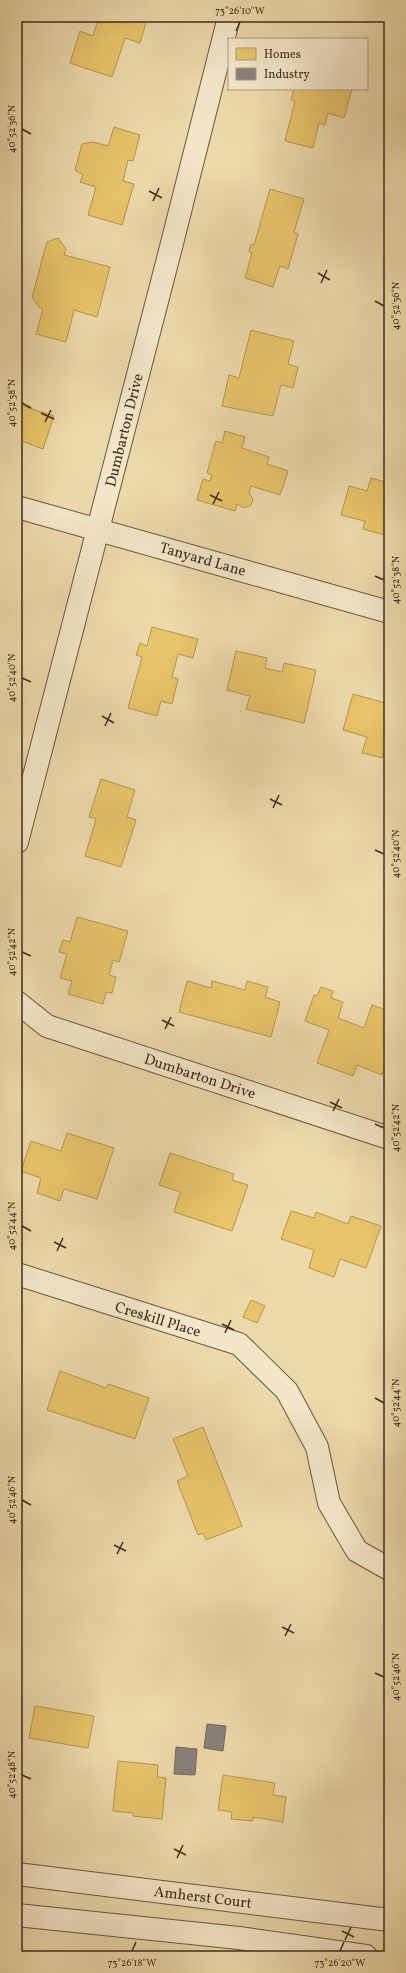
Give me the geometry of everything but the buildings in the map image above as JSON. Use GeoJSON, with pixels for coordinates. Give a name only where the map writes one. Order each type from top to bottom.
{"type":"FeatureCollection","features":[{"type":"Feature","properties":{"kind":"street","name":"Dumbarton Drive"},"geometry":{"type":"LineString","coordinates":[[17,842],[228,17]]}},
{"type":"Feature","properties":{"kind":"street","name":"Tanyard Lane"},"geometry":{"type":"LineString","coordinates":[[17,507],[389,612]]}},
{"type":"Feature","properties":{"kind":"street","name":"Dumbarton Drive"},"geometry":{"type":"LineString","coordinates":[[17,1002],[48,1026],[389,1138]]}},
{"type":"Feature","properties":{"kind":"street","name":"Creskill Place"},"geometry":{"type":"LineString","coordinates":[[17,1274],[239,1344],[287,1391],[317,1448],[329,1503],[357,1551],[389,1569]]}},
{"type":"Feature","properties":{"kind":"street","name":"Amherst Court"},"geometry":{"type":"LineString","coordinates":[[17,1874],[389,1920]]}},
{"type":"Feature","properties":{"kind":"street"},"geometry":{"type":"LineString","coordinates":[[17,1915],[239,1938],[366,1956]]}}]}
